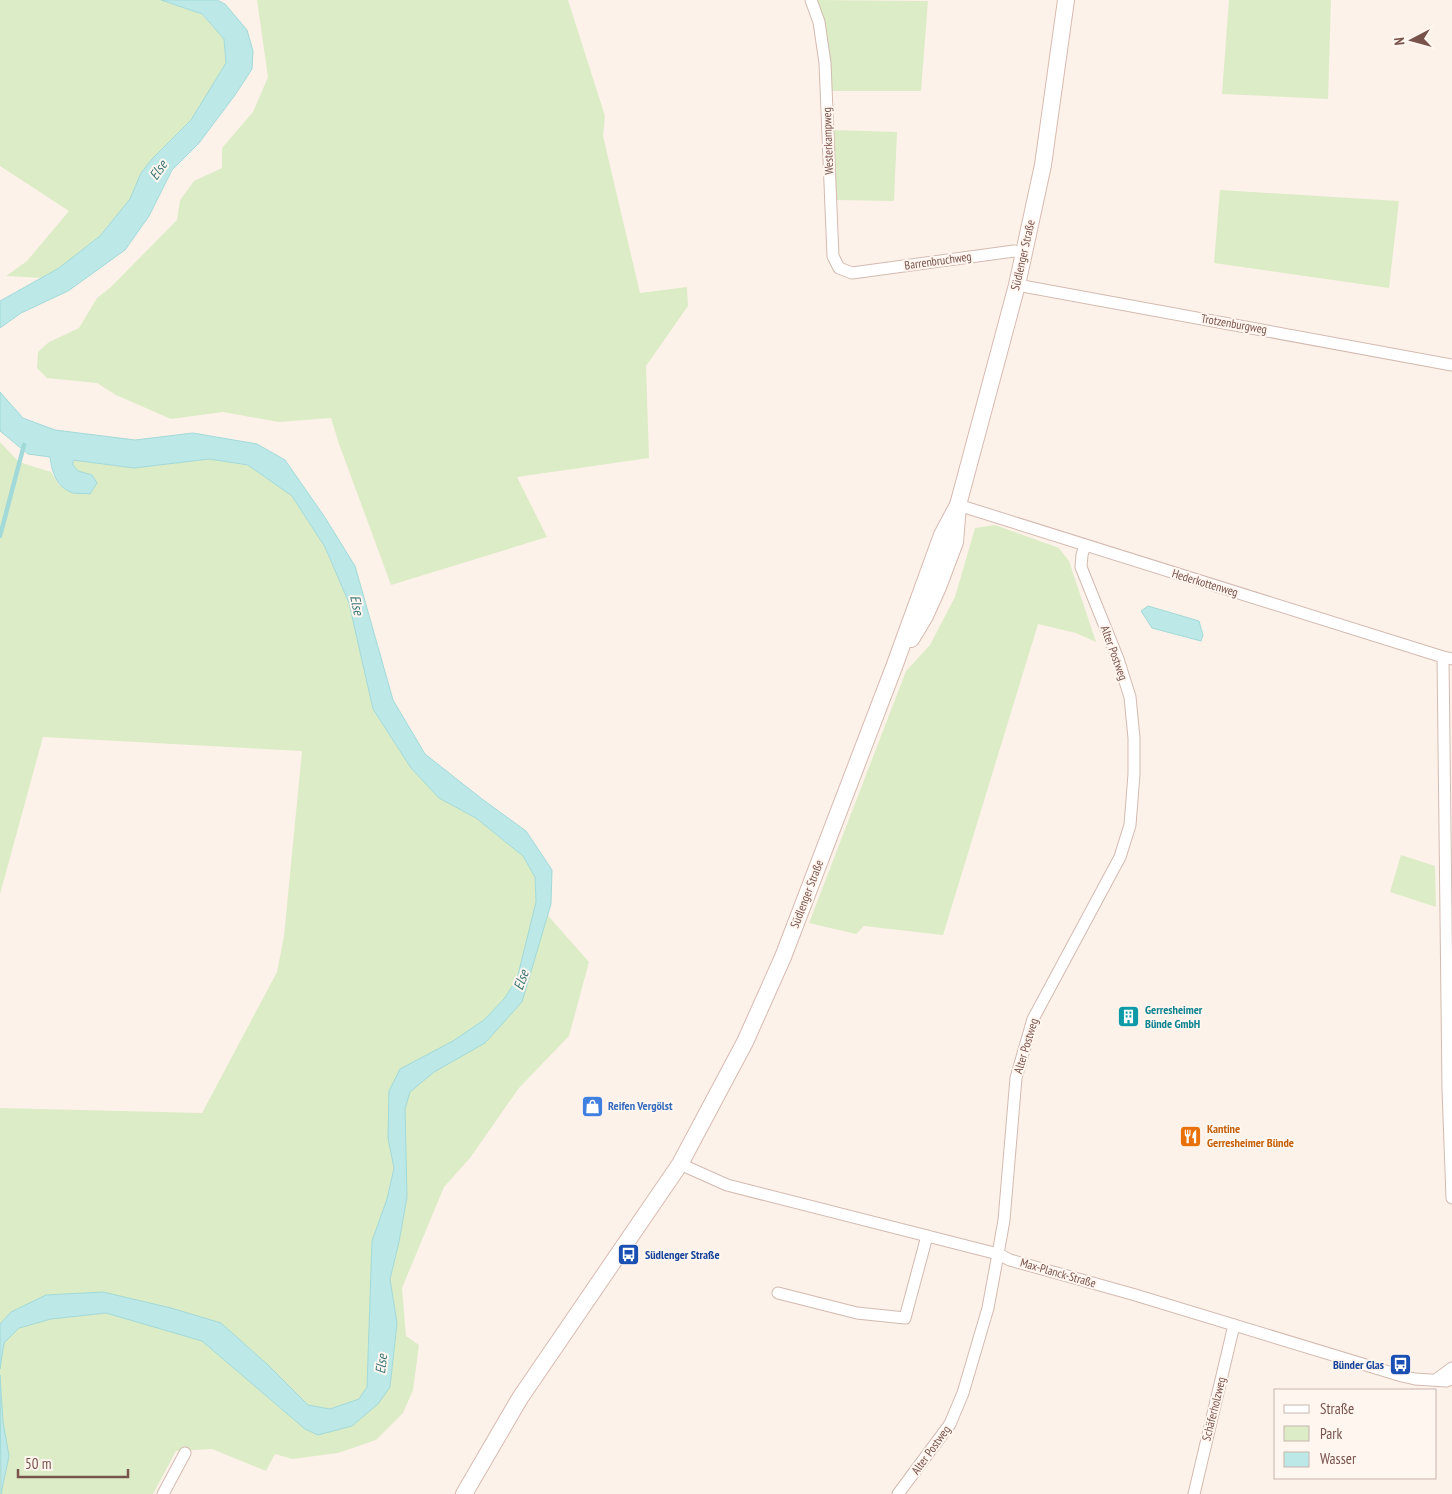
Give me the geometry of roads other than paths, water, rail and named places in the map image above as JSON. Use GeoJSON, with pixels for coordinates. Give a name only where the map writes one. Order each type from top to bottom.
{"type":"FeatureCollection","features":[{"type":"Feature","properties":{"kind":"main road","name":"Südlenger Straße"},"geometry":{"type":"LineString","coordinates":[[464,1494],[520,1398],[680,1164],[745,1042],[783,956],[894,667],[942,535],[958,505],[1016,285],[1044,165],[1066,0]]}},
{"type":"Feature","properties":{"kind":"street","name":"Westerkampweg"},"geometry":{"type":"LineString","coordinates":[[811,0],[819,22],[825,63],[833,256],[838,268],[852,273]]}},
{"type":"Feature","properties":{"kind":"street","name":"Barrenbruchweg"},"geometry":{"type":"LineString","coordinates":[[852,273],[1014,251],[1024,253]]}},
{"type":"Feature","properties":{"kind":"street","name":"Trotzenburgweg"},"geometry":{"type":"LineString","coordinates":[[1016,285],[1452,365]]}},
{"type":"Feature","properties":{"kind":"street","name":"Hederkottenweg"},"geometry":{"type":"LineString","coordinates":[[958,505],[1448,658]]}},
{"type":"Feature","properties":{"kind":"street","name":"Alter Postweg"},"geometry":{"type":"LineString","coordinates":[[898,1494],[950,1424],[963,1393],[988,1308],[1004,1220],[1016,1078],[1033,1019],[1120,857],[1130,824],[1134,774],[1134,738],[1130,697],[1118,659],[1081,568],[1085,545]]}},
{"type":"Feature","properties":{"kind":"street"},"geometry":{"type":"LineString","coordinates":[[1448,658],[1452,1198]]}},
{"type":"Feature","properties":{"kind":"street","name":"Max-Planck-Straße"},"geometry":{"type":"LineString","coordinates":[[680,1164],[727,1185],[998,1254],[1010,1260],[1132,1294],[1414,1380],[1437,1379],[1446,1381],[1452,1379]]}},
{"type":"Feature","properties":{"kind":"street"},"geometry":{"type":"LineString","coordinates":[[778,1293],[857,1313],[905,1318],[927,1236]]}},
{"type":"Feature","properties":{"kind":"street","name":"Schäferholzweg"},"geometry":{"type":"LineString","coordinates":[[1194,1494],[1234,1325]]}},
{"type":"Feature","properties":{"kind":"street"},"geometry":{"type":"LineString","coordinates":[[1437,1379],[1452,1368]]}},
{"type":"Feature","properties":{"kind":"street"},"geometry":{"type":"LineString","coordinates":[[163,1494],[185,1453]]}},
{"type":"Feature","properties":{"kind":"water","name":"Else"},"geometry":{"type":"Polygon","coordinates":[[[161,0],[217,0],[225,4],[247,30],[253,51],[252,69],[199,143],[172,170],[149,216],[125,250],[68,291],[21,313],[0,328],[0,301],[59,268],[100,236],[130,199],[141,173],[152,159],[191,120],[226,63],[224,39],[202,14],[161,0]]]}},
{"type":"Feature","properties":{"kind":"water","name":"Else"},"geometry":{"type":"Polygon","coordinates":[[[0,392],[23,418],[55,430],[135,440],[193,433],[257,444],[285,460],[324,516],[355,566],[393,700],[425,754],[526,831],[552,870],[551,904],[522,1002],[485,1043],[434,1072],[410,1092],[405,1109],[407,1197],[390,1279],[397,1323],[390,1387],[378,1404],[352,1426],[318,1435],[305,1429],[202,1341],[106,1313],[51,1319],[19,1328],[4,1343],[0,1369],[0,1324],[11,1312],[46,1295],[103,1292],[171,1308],[221,1323],[268,1365],[308,1405],[330,1409],[359,1399],[367,1387],[372,1241],[387,1199],[394,1168],[388,1138],[389,1091],[400,1069],[453,1041],[484,1020],[504,999],[517,979],[536,902],[535,877],[523,856],[476,818],[439,798],[411,768],[373,709],[349,603],[325,547],[292,496],[248,465],[209,459],[134,468],[73,460],[73,465],[78,471],[92,475],[97,483],[90,494],[73,493],[59,483],[52,468],[50,457],[28,454],[0,431],[0,392]]]}},
{"type":"Feature","properties":{"kind":"water"},"geometry":{"type":"Polygon","coordinates":[[[1148,606],[1199,621],[1203,635],[1201,641],[1152,628],[1141,611],[1148,606]]]}},
{"type":"Feature","properties":{"kind":"water"},"geometry":{"type":"Polygon","coordinates":[[[0,1375],[3,1422],[9,1456],[1,1494],[0,1375]]]}},
{"type":"Feature","properties":{"kind":"waterway"},"geometry":{"type":"LineString","coordinates":[[0,536],[24,445]]}},
{"type":"Feature","properties":{"kind":"place","name":"Gerresheimer Bünde GmbH"},"geometry":{"type":"Point","coordinates":[1129,1017]}},
{"type":"Feature","properties":{"kind":"place","name":"Reifen Vergölst"},"geometry":{"type":"Point","coordinates":[592,1106]}},
{"type":"Feature","properties":{"kind":"place","name":"Kantine Gerresheimer Bünde"},"geometry":{"type":"Point","coordinates":[1191,1136]}},
{"type":"Feature","properties":{"kind":"place","name":"Südlenger Straße"},"geometry":{"type":"Point","coordinates":[629,1255]}},
{"type":"Feature","properties":{"kind":"place","name":"Bünder Glas"},"geometry":{"type":"Point","coordinates":[1400,1365]}}]}
